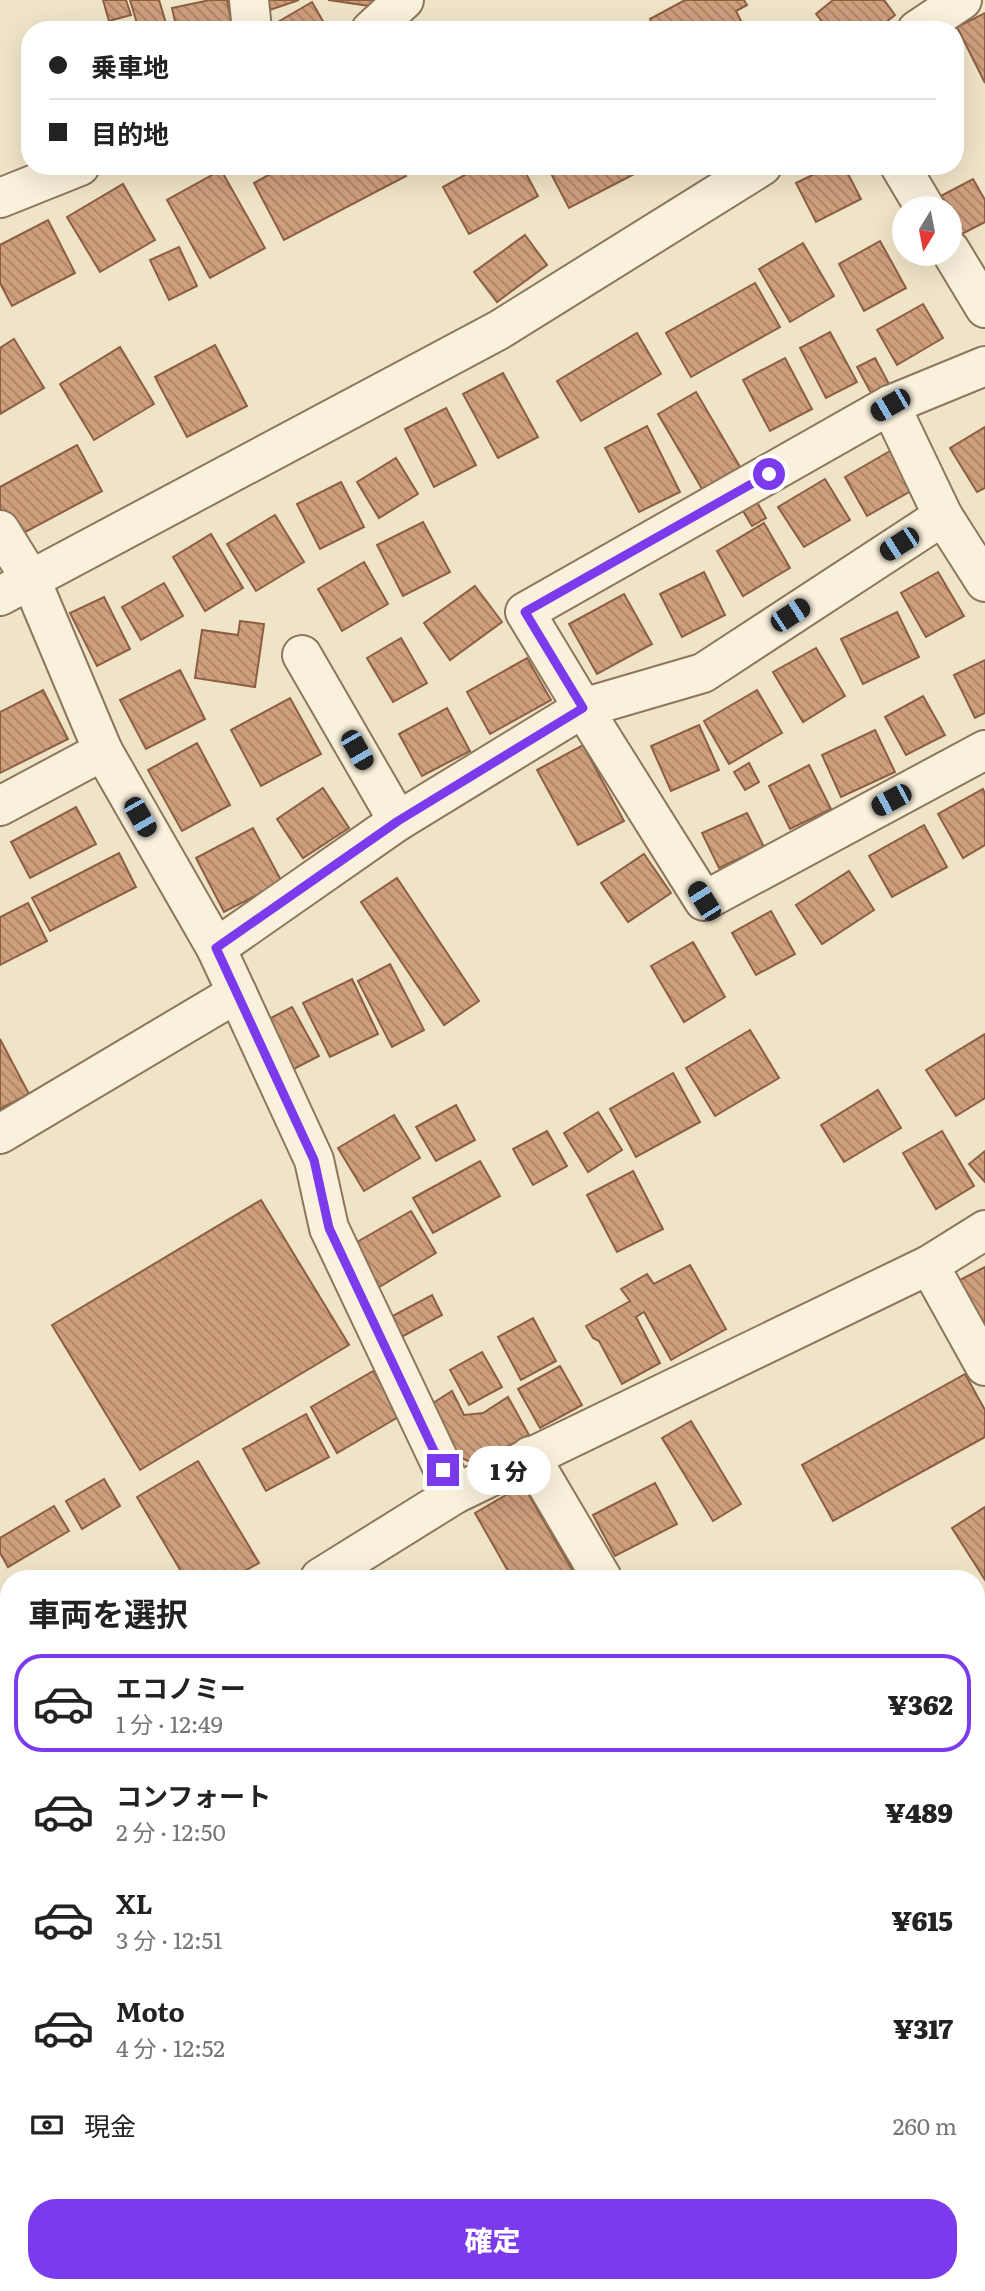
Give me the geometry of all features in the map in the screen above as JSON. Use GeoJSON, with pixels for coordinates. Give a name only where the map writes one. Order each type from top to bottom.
{"type":"FeatureCollection","features":[{"type":"Feature","properties":{"kind":"street"},"geometry":{"type":"LineString","coordinates":[[250,0],[251,21]]}},
{"type":"Feature","properties":{"kind":"street"},"geometry":{"type":"LineString","coordinates":[[381,21],[404,0]]}},
{"type":"Feature","properties":{"kind":"street"},"geometry":{"type":"LineString","coordinates":[[930,21],[962,0]]}},
{"type":"Feature","properties":{"kind":"street"},"geometry":{"type":"LineString","coordinates":[[0,198],[58,175]]}},
{"type":"Feature","properties":{"kind":"street"},"geometry":{"type":"LineString","coordinates":[[15,588],[499,330],[748,175]]}},
{"type":"Feature","properties":{"kind":"street"},"geometry":{"type":"LineString","coordinates":[[905,175],[918,196]]}},
{"type":"Feature","properties":{"kind":"street"},"geometry":{"type":"LineString","coordinates":[[960,266],[985,308]]}},
{"type":"Feature","properties":{"kind":"street"},"geometry":{"type":"LineString","coordinates":[[985,366],[890,405],[525,612],[704,901],[985,750]]}},
{"type":"Feature","properties":{"kind":"street"},"geometry":{"type":"LineString","coordinates":[[890,405],[943,516],[985,582]]}},
{"type":"Feature","properties":{"kind":"street"},"geometry":{"type":"LineString","coordinates":[[216,948],[398,821],[583,708],[703,673],[943,516]]}},
{"type":"Feature","properties":{"kind":"street"},"geometry":{"type":"LineString","coordinates":[[0,530],[15,588],[103,751],[216,948],[314,1160],[329,1228],[455,1494]]}},
{"type":"Feature","properties":{"kind":"street"},"geometry":{"type":"LineString","coordinates":[[302,655],[398,821]]}},
{"type":"Feature","properties":{"kind":"street"},"geometry":{"type":"LineString","coordinates":[[0,806],[103,751]]}},
{"type":"Feature","properties":{"kind":"street"},"geometry":{"type":"LineString","coordinates":[[0,1134],[237,993]]}},
{"type":"Feature","properties":{"kind":"street"},"geometry":{"type":"LineString","coordinates":[[333,1570],[455,1494],[929,1265],[985,1230]]}},
{"type":"Feature","properties":{"kind":"street"},"geometry":{"type":"LineString","coordinates":[[929,1265],[985,1366]]}},
{"type":"Feature","properties":{"kind":"street"},"geometry":{"type":"LineString","coordinates":[[530,1456],[597,1570]]}},
{"type":"Feature","properties":{"kind":"building"},"geometry":{"type":"Polygon","coordinates":[[[103,0],[126,0],[131,15],[109,21],[103,0]]]}},
{"type":"Feature","properties":{"kind":"building"},"geometry":{"type":"Polygon","coordinates":[[[130,0],[159,0],[165,21],[136,21],[130,0]]]}},
{"type":"Feature","properties":{"kind":"building"},"geometry":{"type":"Polygon","coordinates":[[[210,0],[227,0],[231,21],[175,21],[172,8],[210,0]]]}},
{"type":"Feature","properties":{"kind":"building"},"geometry":{"type":"Polygon","coordinates":[[[263,0],[299,0],[264,12],[263,0]]]}},
{"type":"Feature","properties":{"kind":"building"},"geometry":{"type":"Polygon","coordinates":[[[328,0],[378,0],[377,7],[328,0]]]}},
{"type":"Feature","properties":{"kind":"building"},"geometry":{"type":"Polygon","coordinates":[[[685,0],[744,0],[747,5],[736,11],[741,21],[650,19],[685,0]]]}},
{"type":"Feature","properties":{"kind":"building"},"geometry":{"type":"Polygon","coordinates":[[[833,0],[884,0],[895,15],[887,21],[822,21],[816,14],[833,0]]]}},
{"type":"Feature","properties":{"kind":"building"},"geometry":{"type":"Polygon","coordinates":[[[312,2],[323,21],[279,21],[312,2]]]}},
{"type":"Feature","properties":{"kind":"building"},"geometry":{"type":"Polygon","coordinates":[[[985,13],[985,83],[964,41],[964,24],[985,13]]]}},
{"type":"Feature","properties":{"kind":"building"},"geometry":{"type":"Polygon","coordinates":[[[212,175],[224,175],[265,248],[210,278],[167,200],[212,175]]]}},
{"type":"Feature","properties":{"kind":"building"},"geometry":{"type":"Polygon","coordinates":[[[269,175],[406,176],[284,240],[254,183],[269,175]]]}},
{"type":"Feature","properties":{"kind":"building"},"geometry":{"type":"Polygon","coordinates":[[[465,175],[527,175],[538,196],[469,234],[443,187],[465,175]]]}},
{"type":"Feature","properties":{"kind":"building"},"geometry":{"type":"Polygon","coordinates":[[[552,175],[632,175],[569,208],[552,175]]]}},
{"type":"Feature","properties":{"kind":"building"},"geometry":{"type":"Polygon","coordinates":[[[812,175],[849,175],[861,199],[816,222],[796,183],[812,175]]]}},
{"type":"Feature","properties":{"kind":"building"},"geometry":{"type":"Polygon","coordinates":[[[973,179],[985,200],[985,222],[962,234],[962,196],[941,196],[973,179]]]}},
{"type":"Feature","properties":{"kind":"building"},"geometry":{"type":"Polygon","coordinates":[[[123,184],[155,240],[100,272],[67,217],[123,184]]]}},
{"type":"Feature","properties":{"kind":"building"},"geometry":{"type":"Polygon","coordinates":[[[48,220],[75,273],[12,306],[0,283],[0,245],[48,220]]]}},
{"type":"Feature","properties":{"kind":"building"},"geometry":{"type":"Polygon","coordinates":[[[525,235],[547,265],[497,302],[474,272],[525,235]]]}},
{"type":"Feature","properties":{"kind":"building"},"geometry":{"type":"Polygon","coordinates":[[[880,241],[906,288],[864,311],[839,264],[880,241]]]}},
{"type":"Feature","properties":{"kind":"building"},"geometry":{"type":"Polygon","coordinates":[[[803,243],[834,296],[790,322],[759,269],[803,243]]]}},
{"type":"Feature","properties":{"kind":"building"},"geometry":{"type":"Polygon","coordinates":[[[179,247],[197,286],[169,300],[150,260],[179,247]]]}},
{"type":"Feature","properties":{"kind":"building"},"geometry":{"type":"Polygon","coordinates":[[[755,283],[780,327],[691,377],[666,333],[755,283]]]}},
{"type":"Feature","properties":{"kind":"building"},"geometry":{"type":"Polygon","coordinates":[[[923,304],[943,338],[897,365],[877,330],[923,304]]]}},
{"type":"Feature","properties":{"kind":"building"},"geometry":{"type":"Polygon","coordinates":[[[830,332],[857,382],[826,398],[800,348],[830,332]]]}},
{"type":"Feature","properties":{"kind":"building"},"geometry":{"type":"Polygon","coordinates":[[[637,333],[661,374],[581,421],[557,381],[637,333]]]}},
{"type":"Feature","properties":{"kind":"building"},"geometry":{"type":"Polygon","coordinates":[[[14,339],[44,388],[0,414],[0,348],[14,339]]]}},
{"type":"Feature","properties":{"kind":"building"},"geometry":{"type":"Polygon","coordinates":[[[215,345],[247,406],[187,437],[155,377],[215,345]]]}},
{"type":"Feature","properties":{"kind":"building"},"geometry":{"type":"Polygon","coordinates":[[[120,347],[154,404],[94,440],[60,384],[120,347]]]}},
{"type":"Feature","properties":{"kind":"building"},"geometry":{"type":"Polygon","coordinates":[[[785,358],[812,409],[770,431],[743,380],[785,358]]]}},
{"type":"Feature","properties":{"kind":"building"},"geometry":{"type":"Polygon","coordinates":[[[875,358],[889,384],[871,393],[857,367],[875,358]]]}},
{"type":"Feature","properties":{"kind":"building"},"geometry":{"type":"Polygon","coordinates":[[[503,373],[538,437],[498,458],[463,394],[503,373]]]}},
{"type":"Feature","properties":{"kind":"building"},"geometry":{"type":"Polygon","coordinates":[[[696,392],[740,467],[702,489],[658,414],[696,392]]]}},
{"type":"Feature","properties":{"kind":"building"},"geometry":{"type":"Polygon","coordinates":[[[446,408],[476,465],[434,487],[405,429],[446,408]]]}},
{"type":"Feature","properties":{"kind":"building"},"geometry":{"type":"Polygon","coordinates":[[[647,426],[680,492],[639,512],[605,448],[647,426]]]}},
{"type":"Feature","properties":{"kind":"building"},"geometry":{"type":"Polygon","coordinates":[[[985,427],[985,488],[977,492],[950,448],[985,427]]]}},
{"type":"Feature","properties":{"kind":"building"},"geometry":{"type":"Polygon","coordinates":[[[77,445],[102,491],[16,537],[0,508],[0,487],[77,445]]]}},
{"type":"Feature","properties":{"kind":"building"},"geometry":{"type":"Polygon","coordinates":[[[895,448],[918,487],[867,516],[845,477],[895,448]]]}},
{"type":"Feature","properties":{"kind":"building"},"geometry":{"type":"Polygon","coordinates":[[[396,458],[418,494],[379,518],[357,482],[396,458]]]}},
{"type":"Feature","properties":{"kind":"building"},"geometry":{"type":"Polygon","coordinates":[[[825,479],[850,520],[804,547],[778,507],[825,479]]]}},
{"type":"Feature","properties":{"kind":"building"},"geometry":{"type":"Polygon","coordinates":[[[341,482],[364,527],[320,549],[297,504],[341,482]]]}},
{"type":"Feature","properties":{"kind":"building"},"geometry":{"type":"Polygon","coordinates":[[[757,502],[766,518],[752,526],[743,511],[757,502]]]}},
{"type":"Feature","properties":{"kind":"building"},"geometry":{"type":"Polygon","coordinates":[[[275,515],[304,562],[256,591],[227,544],[275,515]]]}},
{"type":"Feature","properties":{"kind":"building"},"geometry":{"type":"Polygon","coordinates":[[[423,522],[450,572],[403,596],[377,545],[423,522]]]}},
{"type":"Feature","properties":{"kind":"building"},"geometry":{"type":"Polygon","coordinates":[[[764,523],[790,568],[743,596],[717,551],[764,523]]]}},
{"type":"Feature","properties":{"kind":"building"},"geometry":{"type":"Polygon","coordinates":[[[211,534],[243,588],[205,611],[173,557],[211,534]]]}},
{"type":"Feature","properties":{"kind":"building"},"geometry":{"type":"Polygon","coordinates":[[[364,562],[388,604],[342,631],[318,589],[364,562]]]}},
{"type":"Feature","properties":{"kind":"building"},"geometry":{"type":"Polygon","coordinates":[[[704,572],[725,615],[682,637],[660,594],[704,572]]]}},
{"type":"Feature","properties":{"kind":"building"},"geometry":{"type":"Polygon","coordinates":[[[938,572],[964,616],[926,637],[901,593],[938,572]]]}},
{"type":"Feature","properties":{"kind":"building"},"geometry":{"type":"Polygon","coordinates":[[[164,583],[183,616],[141,640],[122,607],[164,583]]]}},
{"type":"Feature","properties":{"kind":"building"},"geometry":{"type":"Polygon","coordinates":[[[475,586],[502,622],[450,660],[424,623],[475,586]]]}},
{"type":"Feature","properties":{"kind":"building"},"geometry":{"type":"Polygon","coordinates":[[[624,594],[652,644],[597,674],[569,624],[624,594]]]}},
{"type":"Feature","properties":{"kind":"building"},"geometry":{"type":"Polygon","coordinates":[[[104,597],[130,649],[97,666],[70,613],[104,597]]]}},
{"type":"Feature","properties":{"kind":"building"},"geometry":{"type":"Polygon","coordinates":[[[897,612],[919,657],[863,684],[841,639],[897,612]]]}},
{"type":"Feature","properties":{"kind":"building"},"geometry":{"type":"Polygon","coordinates":[[[240,621],[264,624],[255,687],[195,678],[202,630],[238,635],[240,621]]]}},
{"type":"Feature","properties":{"kind":"building"},"geometry":{"type":"Polygon","coordinates":[[[401,638],[427,683],[393,702],[367,658],[401,638]]]}},
{"type":"Feature","properties":{"kind":"building"},"geometry":{"type":"Polygon","coordinates":[[[816,648],[845,696],[803,722],[773,672],[816,648]]]}},
{"type":"Feature","properties":{"kind":"building"},"geometry":{"type":"Polygon","coordinates":[[[527,658],[551,700],[490,734],[467,692],[527,658]]]}},
{"type":"Feature","properties":{"kind":"building"},"geometry":{"type":"Polygon","coordinates":[[[985,660],[985,713],[975,718],[954,675],[985,660]]]}},
{"type":"Feature","properties":{"kind":"building"},"geometry":{"type":"Polygon","coordinates":[[[180,670],[205,719],[146,749],[120,700],[180,670]]]}},
{"type":"Feature","properties":{"kind":"building"},"geometry":{"type":"Polygon","coordinates":[[[43,690],[68,739],[0,773],[0,712],[43,690]]]}},
{"type":"Feature","properties":{"kind":"building"},"geometry":{"type":"Polygon","coordinates":[[[757,690],[782,733],[729,764],[704,721],[757,690]]]}},
{"type":"Feature","properties":{"kind":"building"},"geometry":{"type":"Polygon","coordinates":[[[923,696],[945,735],[906,755],[885,717],[923,696]]]}},
{"type":"Feature","properties":{"kind":"building"},"geometry":{"type":"Polygon","coordinates":[[[290,698],[321,754],[261,786],[231,730],[290,698]]]}},
{"type":"Feature","properties":{"kind":"building"},"geometry":{"type":"Polygon","coordinates":[[[447,708],[470,751],[422,776],[399,734],[447,708]]]}},
{"type":"Feature","properties":{"kind":"building"},"geometry":{"type":"Polygon","coordinates":[[[699,725],[719,770],[671,791],[651,746],[699,725]]]}},
{"type":"Feature","properties":{"kind":"building"},"geometry":{"type":"Polygon","coordinates":[[[875,730],[895,772],[841,797],[822,755],[875,730]]]}},
{"type":"Feature","properties":{"kind":"building"},"geometry":{"type":"Polygon","coordinates":[[[197,743],[230,805],[182,831],[148,770],[197,743]]]}},
{"type":"Feature","properties":{"kind":"building"},"geometry":{"type":"Polygon","coordinates":[[[583,745],[624,821],[578,845],[537,770],[583,745]]]}},
{"type":"Feature","properties":{"kind":"building"},"geometry":{"type":"Polygon","coordinates":[[[749,763],[759,782],[745,790],[734,772],[749,763]]]}},
{"type":"Feature","properties":{"kind":"building"},"geometry":{"type":"Polygon","coordinates":[[[809,765],[831,809],[790,829],[769,786],[809,765]]]}},
{"type":"Feature","properties":{"kind":"building"},"geometry":{"type":"Polygon","coordinates":[[[323,788],[349,828],[303,858],[277,819],[323,788]]]}},
{"type":"Feature","properties":{"kind":"building"},"geometry":{"type":"Polygon","coordinates":[[[983,789],[985,845],[963,858],[938,814],[983,789]]]}},
{"type":"Feature","properties":{"kind":"building"},"geometry":{"type":"Polygon","coordinates":[[[76,807],[96,844],[30,878],[11,842],[76,807]]]}},
{"type":"Feature","properties":{"kind":"building"},"geometry":{"type":"Polygon","coordinates":[[[747,813],[764,847],[719,868],[702,833],[747,813]]]}},
{"type":"Feature","properties":{"kind":"building"},"geometry":{"type":"Polygon","coordinates":[[[924,825],[947,867],[892,897],[869,856],[924,825]]]}},
{"type":"Feature","properties":{"kind":"building"},"geometry":{"type":"Polygon","coordinates":[[[253,828],[282,882],[224,912],[196,858],[253,828]]]}},
{"type":"Feature","properties":{"kind":"building"},"geometry":{"type":"Polygon","coordinates":[[[119,853],[136,887],[50,931],[32,898],[119,853]]]}},
{"type":"Feature","properties":{"kind":"building"},"geometry":{"type":"Polygon","coordinates":[[[644,854],[671,893],[628,922],[601,883],[644,854]]]}},
{"type":"Feature","properties":{"kind":"building"},"geometry":{"type":"Polygon","coordinates":[[[849,871],[874,910],[822,944],[796,905],[849,871]]]}},
{"type":"Feature","properties":{"kind":"building"},"geometry":{"type":"Polygon","coordinates":[[[397,878],[479,1001],[444,1025],[361,902],[397,878]]]}},
{"type":"Feature","properties":{"kind":"building"},"geometry":{"type":"Polygon","coordinates":[[[28,903],[47,941],[0,965],[0,917],[28,903]]]}},
{"type":"Feature","properties":{"kind":"building"},"geometry":{"type":"Polygon","coordinates":[[[771,911],[795,954],[756,975],[732,933],[771,911]]]}},
{"type":"Feature","properties":{"kind":"building"},"geometry":{"type":"Polygon","coordinates":[[[693,942],[725,997],[684,1022],[651,966],[693,942]]]}},
{"type":"Feature","properties":{"kind":"building"},"geometry":{"type":"Polygon","coordinates":[[[390,964],[424,1030],[392,1047],[358,981],[390,964]]]}},
{"type":"Feature","properties":{"kind":"building"},"geometry":{"type":"Polygon","coordinates":[[[352,979],[378,1034],[330,1057],[303,1003],[352,979]]]}},
{"type":"Feature","properties":{"kind":"building"},"geometry":{"type":"Polygon","coordinates":[[[292,1007],[319,1056],[292,1070],[265,1021],[292,1007]]]}},
{"type":"Feature","properties":{"kind":"building"},"geometry":{"type":"Polygon","coordinates":[[[750,1030],[779,1078],[715,1116],[686,1068],[750,1030]]]}},
{"type":"Feature","properties":{"kind":"building"},"geometry":{"type":"Polygon","coordinates":[[[985,1034],[985,1098],[956,1116],[926,1070],[985,1034]]]}},
{"type":"Feature","properties":{"kind":"building"},"geometry":{"type":"Polygon","coordinates":[[[0,1039],[29,1094],[0,1109],[0,1039]]]}},
{"type":"Feature","properties":{"kind":"building"},"geometry":{"type":"Polygon","coordinates":[[[673,1073],[700,1122],[636,1157],[610,1109],[673,1073]]]}},
{"type":"Feature","properties":{"kind":"building"},"geometry":{"type":"Polygon","coordinates":[[[878,1090],[901,1128],[844,1162],[821,1125],[878,1090]]]}},
{"type":"Feature","properties":{"kind":"building"},"geometry":{"type":"Polygon","coordinates":[[[456,1105],[475,1140],[436,1161],[416,1127],[456,1105]]]}},
{"type":"Feature","properties":{"kind":"building"},"geometry":{"type":"Polygon","coordinates":[[[598,1112],[622,1150],[588,1172],[564,1133],[598,1112]]]}},
{"type":"Feature","properties":{"kind":"building"},"geometry":{"type":"Polygon","coordinates":[[[394,1115],[420,1158],[364,1191],[338,1148],[394,1115]]]}},
{"type":"Feature","properties":{"kind":"building"},"geometry":{"type":"Polygon","coordinates":[[[547,1131],[567,1166],[533,1185],[513,1149],[547,1131]]]}},
{"type":"Feature","properties":{"kind":"building"},"geometry":{"type":"Polygon","coordinates":[[[942,1131],[974,1186],[936,1209],[903,1153],[942,1131]]]}},
{"type":"Feature","properties":{"kind":"building"},"geometry":{"type":"Polygon","coordinates":[[[985,1151],[985,1182],[969,1164],[985,1151]]]}},
{"type":"Feature","properties":{"kind":"building"},"geometry":{"type":"Polygon","coordinates":[[[480,1161],[500,1196],[433,1233],[413,1198],[480,1161]]]}},
{"type":"Feature","properties":{"kind":"building"},"geometry":{"type":"Polygon","coordinates":[[[633,1171],[663,1229],[617,1252],[587,1195],[633,1171]]]}},
{"type":"Feature","properties":{"kind":"building"},"geometry":{"type":"Polygon","coordinates":[[[261,1200],[349,1345],[140,1470],[52,1325],[261,1200]]]}},
{"type":"Feature","properties":{"kind":"building"},"geometry":{"type":"Polygon","coordinates":[[[411,1211],[436,1253],[376,1289],[350,1246],[411,1211]]]}},
{"type":"Feature","properties":{"kind":"building"},"geometry":{"type":"Polygon","coordinates":[[[690,1265],[726,1329],[671,1360],[644,1312],[636,1317],[660,1363],[622,1384],[599,1341],[593,1338],[586,1326],[630,1301],[621,1289],[647,1274],[654,1284],[690,1265]]]}},
{"type":"Feature","properties":{"kind":"building"},"geometry":{"type":"Polygon","coordinates":[[[985,1267],[985,1329],[958,1281],[985,1267]]]}},
{"type":"Feature","properties":{"kind":"building"},"geometry":{"type":"Polygon","coordinates":[[[432,1295],[442,1315],[398,1339],[387,1319],[432,1295]]]}},
{"type":"Feature","properties":{"kind":"building"},"geometry":{"type":"Polygon","coordinates":[[[533,1318],[556,1361],[521,1380],[498,1337],[533,1318]]]}},
{"type":"Feature","properties":{"kind":"building"},"geometry":{"type":"Polygon","coordinates":[[[482,1352],[502,1387],[469,1405],[450,1370],[482,1352]]]}},
{"type":"Feature","properties":{"kind":"building"},"geometry":{"type":"Polygon","coordinates":[[[560,1366],[582,1405],[540,1428],[518,1389],[560,1366]]]}},
{"type":"Feature","properties":{"kind":"building"},"geometry":{"type":"Polygon","coordinates":[[[373,1371],[400,1416],[337,1453],[311,1407],[373,1371]]]}},
{"type":"Feature","properties":{"kind":"building"},"geometry":{"type":"Polygon","coordinates":[[[965,1374],[985,1410],[985,1437],[833,1521],[802,1465],[965,1374]]]}},
{"type":"Feature","properties":{"kind":"building"},"geometry":{"type":"Polygon","coordinates":[[[452,1391],[464,1415],[483,1413],[508,1397],[529,1435],[475,1464],[459,1457],[430,1405],[452,1391]]]}},
{"type":"Feature","properties":{"kind":"building"},"geometry":{"type":"Polygon","coordinates":[[[306,1414],[329,1457],[266,1491],[243,1449],[306,1414]]]}},
{"type":"Feature","properties":{"kind":"building"},"geometry":{"type":"Polygon","coordinates":[[[691,1421],[741,1504],[713,1521],[662,1438],[691,1421]]]}},
{"type":"Feature","properties":{"kind":"building"},"geometry":{"type":"Polygon","coordinates":[[[198,1461],[259,1563],[246,1570],[180,1570],[137,1497],[198,1461]]]}},
{"type":"Feature","properties":{"kind":"building"},"geometry":{"type":"Polygon","coordinates":[[[104,1479],[120,1506],[82,1529],[66,1501],[104,1479]]]}},
{"type":"Feature","properties":{"kind":"building"},"geometry":{"type":"Polygon","coordinates":[[[655,1483],[677,1524],[615,1556],[593,1515],[655,1483]]]}},
{"type":"Feature","properties":{"kind":"building"},"geometry":{"type":"Polygon","coordinates":[[[523,1485],[572,1570],[507,1570],[475,1513],[523,1485]]]}},
{"type":"Feature","properties":{"kind":"building"},"geometry":{"type":"Polygon","coordinates":[[[54,1506],[69,1531],[8,1567],[0,1553],[0,1538],[54,1506]]]}},
{"type":"Feature","properties":{"kind":"building"},"geometry":{"type":"Polygon","coordinates":[[[985,1507],[985,1570],[979,1570],[952,1528],[985,1507]]]}},
{"type":"Feature","properties":{"kind":"route"},"geometry":{"type":"LineString","coordinates":[[443,1470],[329,1228],[314,1160],[216,948],[398,821],[583,708],[525,612],[769,474]]}}]}
